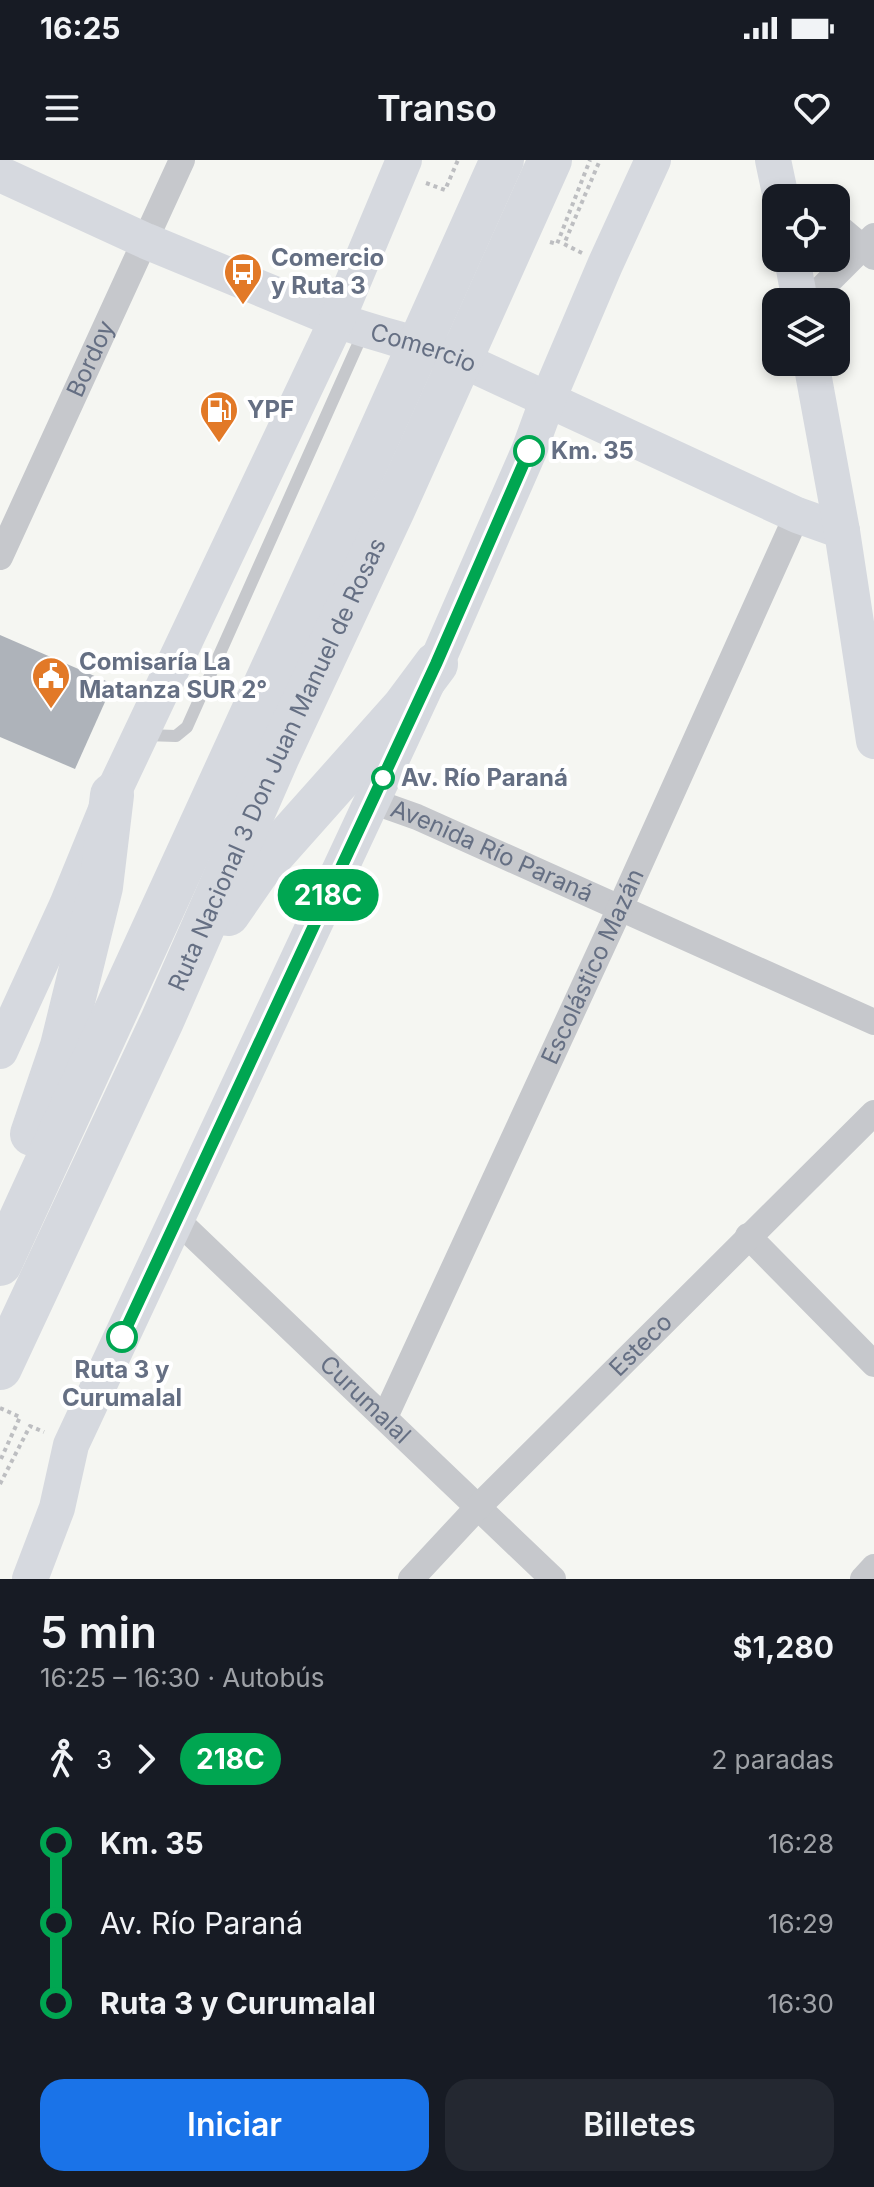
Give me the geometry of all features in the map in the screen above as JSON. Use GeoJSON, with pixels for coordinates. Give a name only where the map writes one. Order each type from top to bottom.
{"type":"FeatureCollection","features":[{"type":"Feature","properties":{"kind":"highway","name":"Ruta Nacional 3 Don Juan Manuel de Rosas"},"geometry":{"type":"LineString","coordinates":[[0,1264],[502,160]]}},
{"type":"Feature","properties":{"kind":"highway","name":"Ruta Nacional 3 Don Juan Manuel de Rosas"},"geometry":{"type":"LineString","coordinates":[[0,1368],[162,1021],[550,160]]}},
{"type":"Feature","properties":{"kind":"highway"},"geometry":{"type":"LineString","coordinates":[[162,1021],[257,872],[404,707],[436,664]]}},
{"type":"Feature","properties":{"kind":"highway"},"geometry":{"type":"LineString","coordinates":[[0,1221],[62,1046],[101,887],[112,795]]}},
{"type":"Feature","properties":{"kind":"street","name":"Bordoy"},"geometry":{"type":"LineString","coordinates":[[0,557],[182,160]]}},
{"type":"Feature","properties":{"kind":"street"},"geometry":{"type":"LineString","coordinates":[[34,1577],[57,1508],[71,1445],[436,664],[529,451],[605,265],[653,160]]}},
{"type":"Feature","properties":{"kind":"street"},"geometry":{"type":"LineString","coordinates":[[0,1051],[67,905],[112,795],[350,325],[401,166]]}},
{"type":"Feature","properties":{"kind":"street","name":"Comercio"},"geometry":{"type":"LineString","coordinates":[[0,174],[146,241],[350,325],[420,344],[460,359],[797,515],[842,531]]}},
{"type":"Feature","properties":{"kind":"street"},"geometry":{"type":"LineString","coordinates":[[824,288],[870,247],[850,234]]}},
{"type":"Feature","properties":{"kind":"street"},"geometry":{"type":"LineString","coordinates":[[814,376],[870,682],[874,741]]}},
{"type":"Feature","properties":{"kind":"street","name":"Escolástico Mazán"},"geometry":{"type":"LineString","coordinates":[[385,1417],[797,515]]}},
{"type":"Feature","properties":{"kind":"street","name":"Avenida Río Paraná"},"geometry":{"type":"LineString","coordinates":[[372,801],[417,817],[874,1022]]}},
{"type":"Feature","properties":{"kind":"street","name":"Esteco"},"geometry":{"type":"LineString","coordinates":[[411,1579],[479,1506],[874,1113]]}},
{"type":"Feature","properties":{"kind":"street","name":"Curumalal"},"geometry":{"type":"LineString","coordinates":[[177,1220],[553,1579]]}},
{"type":"Feature","properties":{"kind":"street"},"geometry":{"type":"LineString","coordinates":[[748,1236],[874,1364]]}},
{"type":"Feature","properties":{"kind":"street"},"geometry":{"type":"LineString","coordinates":[[863,1579],[874,1567]]}},
{"type":"Feature","properties":{"kind":"path"},"geometry":{"type":"LineString","coordinates":[[401,166],[445,190],[458,160]]}},
{"type":"Feature","properties":{"kind":"path"},"geometry":{"type":"LineString","coordinates":[[557,244],[590,160]]}},
{"type":"Feature","properties":{"kind":"path"},"geometry":{"type":"LineString","coordinates":[[600,160],[564,244],[605,265]]}},
{"type":"Feature","properties":{"kind":"path"},"geometry":{"type":"LineString","coordinates":[[0,1408],[20,1417],[0,1461]]}},
{"type":"Feature","properties":{"kind":"path"},"geometry":{"type":"LineString","coordinates":[[0,1484],[30,1426],[71,1445]]}},
{"type":"Feature","properties":{"kind":"building","name":"Comisaría La Matanza SUR 2°"},"geometry":{"type":"Polygon","coordinates":[[[0,635],[113,684],[75,769],[0,737],[0,635]]]}},
{"type":"Feature","properties":{"kind":"bus line","name":"218C"},"geometry":{"type":"LineString","coordinates":[[122,1337],[436,664],[529,451]]}},
{"type":"Feature","properties":{"kind":"place","name":"Comercio y Ruta 3"},"geometry":{"type":"Point","coordinates":[243,306]}},
{"type":"Feature","properties":{"kind":"place","name":"YPF"},"geometry":{"type":"Point","coordinates":[219,444]}},
{"type":"Feature","properties":{"kind":"place","name":"Km. 35"},"geometry":{"type":"Point","coordinates":[529,451]}},
{"type":"Feature","properties":{"kind":"place","name":"Comisaría La Matanza SUR 2°"},"geometry":{"type":"Point","coordinates":[51,710]}},
{"type":"Feature","properties":{"kind":"place","name":"Av. Río Paraná"},"geometry":{"type":"Point","coordinates":[383,778]}},
{"type":"Feature","properties":{"kind":"place","name":"Ruta 3 y Curumalal"},"geometry":{"type":"Point","coordinates":[122,1337]}}]}
